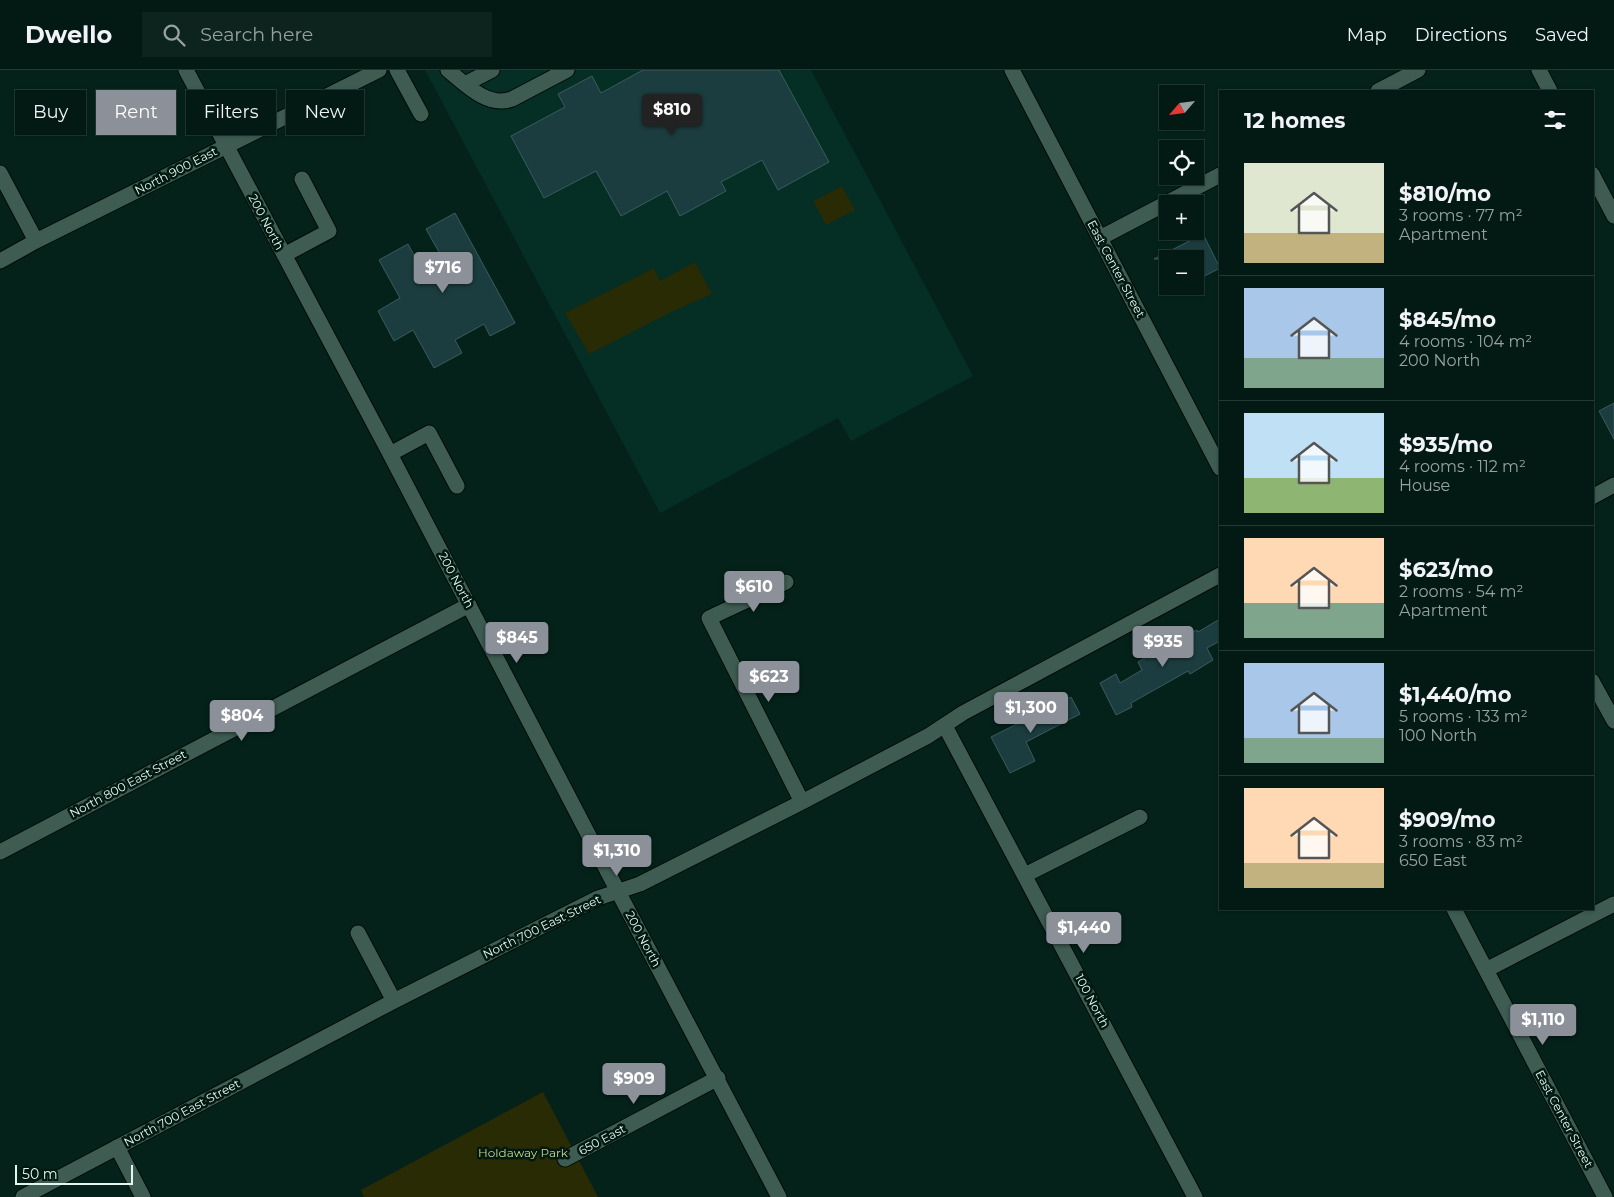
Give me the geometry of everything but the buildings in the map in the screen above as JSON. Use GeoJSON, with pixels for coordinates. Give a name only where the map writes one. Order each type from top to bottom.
{"type":"FeatureCollection","features":[{"type":"Feature","properties":{"kind":"street","name":"200 North"},"geometry":{"type":"LineString","coordinates":[[186,70],[780,1197]]}},
{"type":"Feature","properties":{"kind":"street","name":"North 900 East"},"geometry":{"type":"LineString","coordinates":[[0,261],[36,241],[379,70]]}},
{"type":"Feature","properties":{"kind":"street"},"geometry":{"type":"LineString","coordinates":[[397,70],[421,114]]}},
{"type":"Feature","properties":{"kind":"street"},"geometry":{"type":"LineString","coordinates":[[448,70],[487,99],[497,102],[505,102],[568,70]]}},
{"type":"Feature","properties":{"kind":"street"},"geometry":{"type":"LineString","coordinates":[[465,84],[492,70]]}},
{"type":"Feature","properties":{"kind":"street","name":"East Center Street"},"geometry":{"type":"LineString","coordinates":[[1012,70],[1219,466]]}},
{"type":"Feature","properties":{"kind":"street"},"geometry":{"type":"LineString","coordinates":[[1380,90],[1418,70]]}},
{"type":"Feature","properties":{"kind":"street"},"geometry":{"type":"LineString","coordinates":[[1539,70],[1549,90]]}},
{"type":"Feature","properties":{"kind":"street"},"geometry":{"type":"LineString","coordinates":[[0,173],[36,241]]}},
{"type":"Feature","properties":{"kind":"street"},"geometry":{"type":"LineString","coordinates":[[1100,238],[1219,176]]}},
{"type":"Feature","properties":{"kind":"street"},"geometry":{"type":"LineString","coordinates":[[1594,178],[1614,216]]}},
{"type":"Feature","properties":{"kind":"street"},"geometry":{"type":"LineString","coordinates":[[284,255],[328,231],[302,179]]}},
{"type":"Feature","properties":{"kind":"street"},"geometry":{"type":"LineString","coordinates":[[390,454],[429,433],[457,486]]}},
{"type":"Feature","properties":{"kind":"street"},"geometry":{"type":"LineString","coordinates":[[1594,496],[1614,485]]}},
{"type":"Feature","properties":{"kind":"street","name":"North 700 East Street"},"geometry":{"type":"LineString","coordinates":[[23,1197],[394,1001],[598,898],[640,884],[802,802],[1219,576]]}},
{"type":"Feature","properties":{"kind":"street"},"geometry":{"type":"LineString","coordinates":[[786,582],[709,618],[802,802]]}},
{"type":"Feature","properties":{"kind":"street","name":"North 800 East Street"},"geometry":{"type":"LineString","coordinates":[[0,852],[469,605]]}},
{"type":"Feature","properties":{"kind":"street"},"geometry":{"type":"LineString","coordinates":[[1594,685],[1614,722]]}},
{"type":"Feature","properties":{"kind":"street","name":"100 North"},"geometry":{"type":"LineString","coordinates":[[945,726],[1195,1197]]}},
{"type":"Feature","properties":{"kind":"street"},"geometry":{"type":"LineString","coordinates":[[1025,875],[1140,817]]}},
{"type":"Feature","properties":{"kind":"street"},"geometry":{"type":"LineString","coordinates":[[1486,970],[1614,904]]}},
{"type":"Feature","properties":{"kind":"street","name":"East Center Street"},"geometry":{"type":"LineString","coordinates":[[1455,910],[1605,1197]]}},
{"type":"Feature","properties":{"kind":"street"},"geometry":{"type":"LineString","coordinates":[[358,933],[394,1001]]}},
{"type":"Feature","properties":{"kind":"street","name":"650 East"},"geometry":{"type":"LineString","coordinates":[[565,1159],[718,1078]]}},
{"type":"Feature","properties":{"kind":"street"},"geometry":{"type":"LineString","coordinates":[[117,1147],[143,1197]]}},
{"type":"Feature","properties":{"kind":"shaded area"},"geometry":{"type":"Polygon","coordinates":[[[425,70],[811,70],[973,376],[851,441],[838,418],[660,513],[425,70]]]}},
{"type":"Feature","properties":{"kind":"green space"},"geometry":{"type":"Polygon","coordinates":[[[842,186],[855,210],[826,225],[813,201],[842,186]]]}},
{"type":"Feature","properties":{"kind":"green space"},"geometry":{"type":"Polygon","coordinates":[[[695,262],[712,294],[675,310],[589,354],[565,313],[654,268],[660,281],[695,262]]]}},
{"type":"Feature","properties":{"kind":"green space","name":"Holdaway Park"},"geometry":{"type":"Polygon","coordinates":[[[543,1092],[598,1197],[364,1197],[361,1190],[543,1092]]]}}]}
